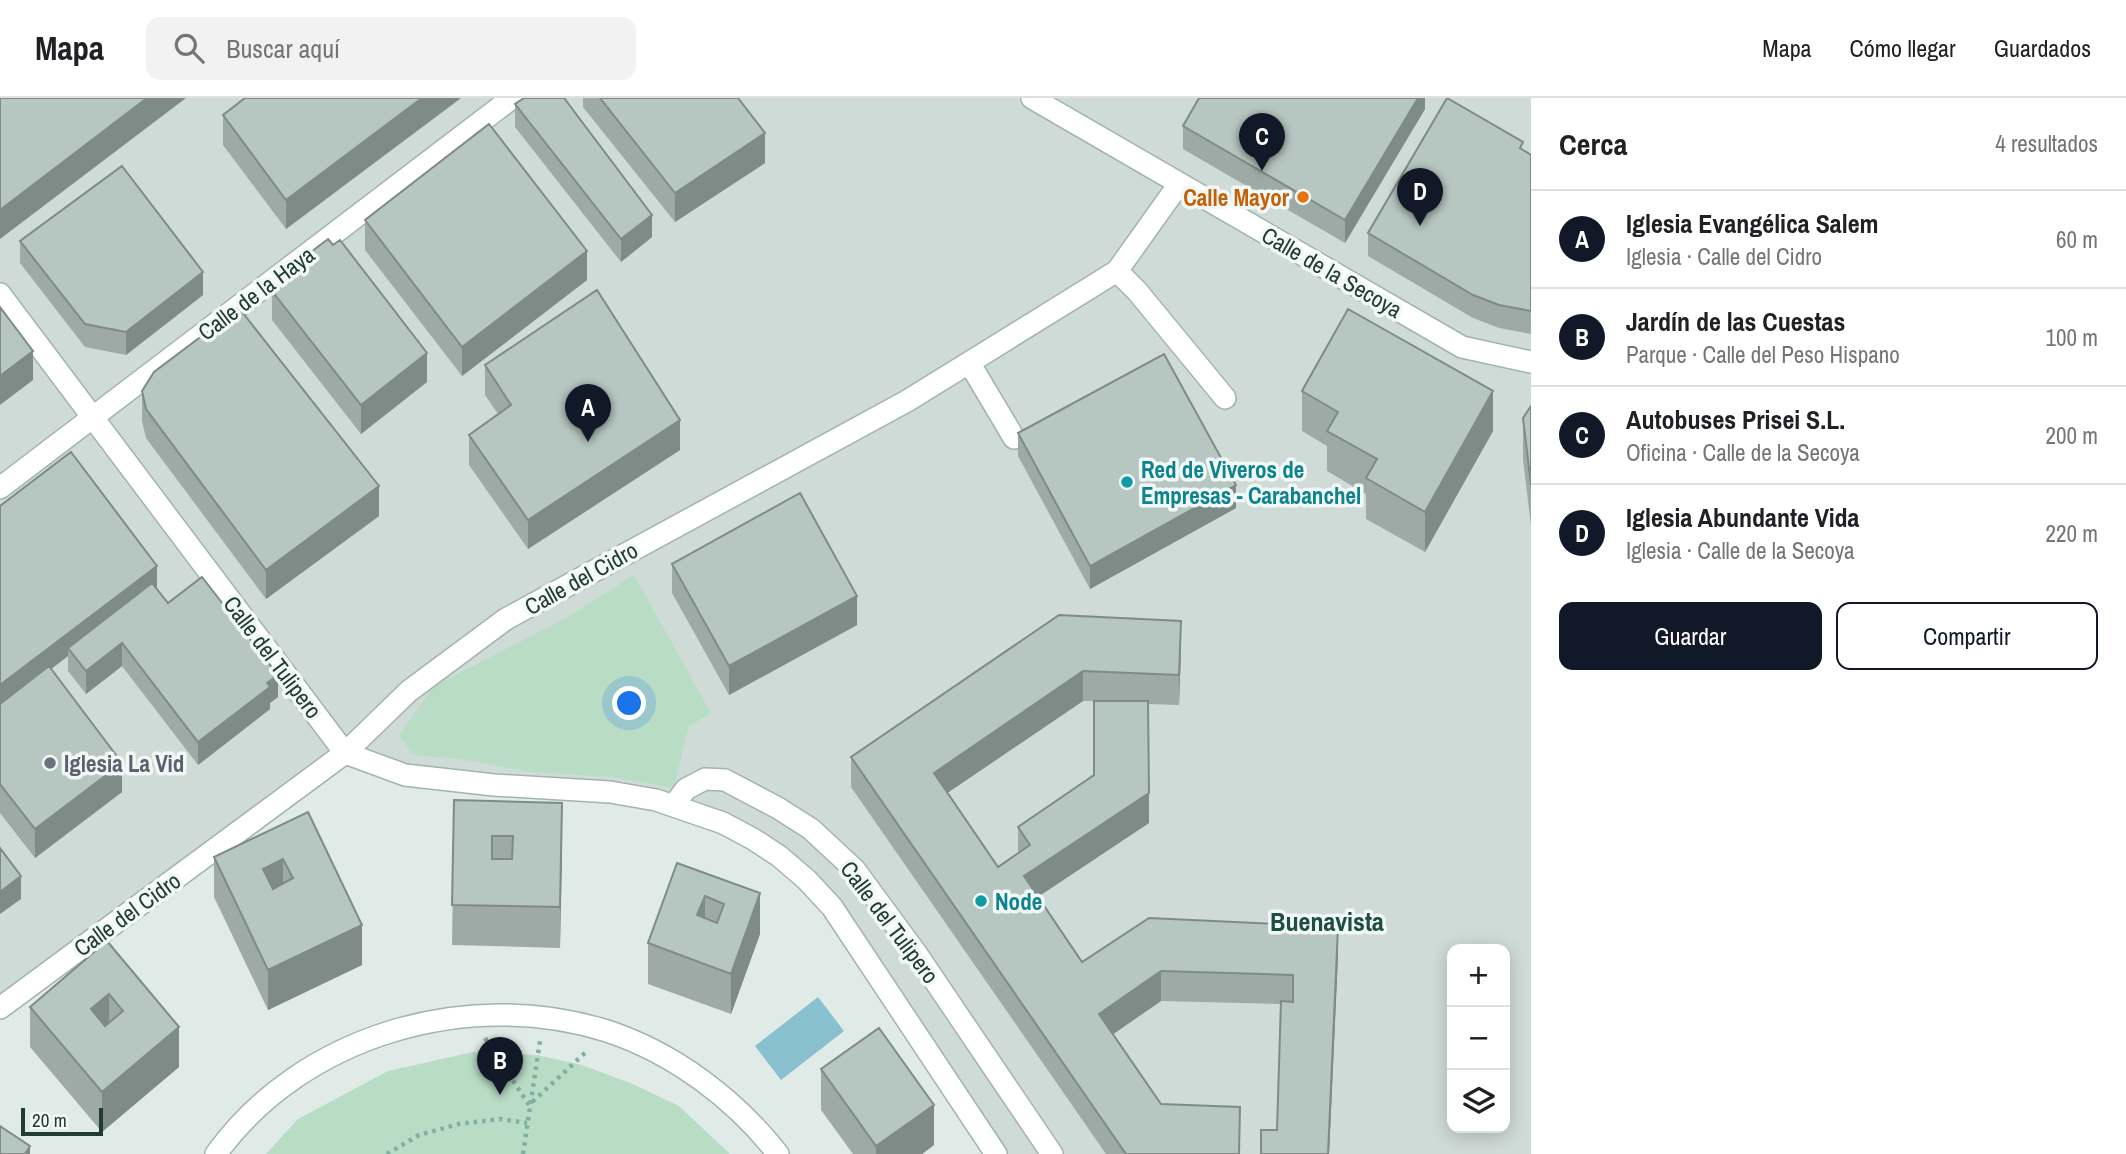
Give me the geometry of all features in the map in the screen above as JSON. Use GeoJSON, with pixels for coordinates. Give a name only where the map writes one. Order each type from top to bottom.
{"type":"FeatureCollection","features":[{"type":"Feature","properties":{"kind":"street","name":"Calle de la Haya"},"geometry":{"type":"LineString","coordinates":[[0,488],[512,98]]}},
{"type":"Feature","properties":{"kind":"street","name":"Calle de la Secoya"},"geometry":{"type":"LineString","coordinates":[[1032,98],[1462,347],[1531,362]]}},
{"type":"Feature","properties":{"kind":"street","name":"Calle del Cidro"},"geometry":{"type":"LineString","coordinates":[[0,1008],[345,753],[409,691],[506,619],[907,401],[1117,271],[1179,184]]}},
{"type":"Feature","properties":{"kind":"street"},"geometry":{"type":"LineString","coordinates":[[1117,271],[1137,291],[1225,398]]}},
{"type":"Feature","properties":{"kind":"street","name":"Calle del Tulipero"},"geometry":{"type":"LineString","coordinates":[[0,294],[345,753],[405,775],[494,785],[610,792],[656,800],[723,823],[779,856],[807,880],[832,907],[996,1154]]}},
{"type":"Feature","properties":{"kind":"street"},"geometry":{"type":"LineString","coordinates":[[970,364],[1014,438]]}},
{"type":"Feature","properties":{"kind":"street","name":"Calle del Tulipero"},"geometry":{"type":"LineString","coordinates":[[674,805],[686,789],[705,779],[725,780],[811,829],[855,870],[916,953],[1052,1154]]}},
{"type":"Feature","properties":{"kind":"street"},"geometry":{"type":"LineString","coordinates":[[216,1154],[269,1097],[310,1066],[386,1032],[426,1021],[471,1016],[544,1017],[608,1031],[658,1053],[717,1091],[752,1123],[778,1154]]}},
{"type":"Feature","properties":{"kind":"path"},"geometry":{"type":"LineString","coordinates":[[479,1028],[529,1105]]}},
{"type":"Feature","properties":{"kind":"path"},"geometry":{"type":"LineString","coordinates":[[523,1154],[540,1036]]}},
{"type":"Feature","properties":{"kind":"path"},"geometry":{"type":"LineString","coordinates":[[529,1105],[593,1046]]}},
{"type":"Feature","properties":{"kind":"path"},"geometry":{"type":"LineString","coordinates":[[387,1154],[419,1135],[459,1124],[500,1119],[527,1123]]}},
{"type":"Feature","properties":{"kind":"shaded area"},"geometry":{"type":"Polygon","coordinates":[[[0,98],[1531,98],[1531,1154],[996,1154],[807,880],[694,812],[494,785],[345,753],[0,1008],[0,98]]]}},
{"type":"Feature","properties":{"kind":"green space"},"geometry":{"type":"Polygon","coordinates":[[[634,575],[711,713],[688,727],[674,788],[612,777],[531,772],[460,759],[414,755],[399,735],[434,686],[568,617],[634,575]]]}},
{"type":"Feature","properties":{"kind":"green space"},"geometry":{"type":"Polygon","coordinates":[[[473,1052],[537,1055],[582,1065],[635,1085],[679,1106],[730,1154],[266,1154],[298,1119],[388,1071],[473,1052]]]}},
{"type":"Feature","properties":{"kind":"water"},"geometry":{"type":"Polygon","coordinates":[[[818,997],[844,1031],[781,1080],[755,1046],[818,997]]]}},
{"type":"Feature","properties":{"kind":"building"},"geometry":{"type":"Polygon","coordinates":[[[0,98],[147,98],[0,210],[0,98]]]}},
{"type":"Feature","properties":{"kind":"building"},"geometry":{"type":"Polygon","coordinates":[[[245,98],[422,98],[286,200],[223,115],[245,98]]]}},
{"type":"Feature","properties":{"kind":"building"},"geometry":{"type":"Polygon","coordinates":[[[524,98],[564,98],[652,215],[621,239],[515,104],[524,98]]]}},
{"type":"Feature","properties":{"kind":"building"},"geometry":{"type":"Polygon","coordinates":[[[600,98],[738,98],[765,133],[675,193],[600,98]]]}},
{"type":"Feature","properties":{"kind":"building"},"geometry":{"type":"Polygon","coordinates":[[[1199,98],[1418,98],[1345,220],[1183,126],[1199,98]]]}},
{"type":"Feature","properties":{"kind":"building"},"geometry":{"type":"Polygon","coordinates":[[[1447,98],[1523,142],[1520,148],[1531,155],[1531,311],[1499,305],[1473,295],[1368,233],[1447,98]]]}},
{"type":"Feature","properties":{"kind":"building"},"geometry":{"type":"Polygon","coordinates":[[[489,124],[587,251],[462,347],[365,220],[489,124]]]}},
{"type":"Feature","properties":{"kind":"building"},"geometry":{"type":"Polygon","coordinates":[[[122,166],[203,272],[126,332],[85,324],[20,241],[122,166]]]}},
{"type":"Feature","properties":{"kind":"building"},"geometry":{"type":"Polygon","coordinates":[[[328,239],[333,245],[340,240],[427,353],[361,405],[272,291],[283,283],[278,277],[328,239]]]}},
{"type":"Feature","properties":{"kind":"building"},"geometry":{"type":"Polygon","coordinates":[[[597,290],[680,420],[528,520],[469,435],[511,405],[485,365],[597,290]]]}},
{"type":"Feature","properties":{"kind":"building"},"geometry":{"type":"Polygon","coordinates":[[[0,307],[33,351],[0,376],[0,307]]]}},
{"type":"Feature","properties":{"kind":"building"},"geometry":{"type":"Polygon","coordinates":[[[239,308],[379,486],[266,570],[146,409],[142,391],[154,372],[239,308]]]}},
{"type":"Feature","properties":{"kind":"building"},"geometry":{"type":"Polygon","coordinates":[[[1348,309],[1493,391],[1425,512],[1366,478],[1377,459],[1327,431],[1338,412],[1302,391],[1348,309]]]}},
{"type":"Feature","properties":{"kind":"building","name":"Red de Viveros de Empresas - Carabanchel"},"geometry":{"type":"Polygon","coordinates":[[[1164,354],[1236,485],[1090,566],[1018,433],[1164,354]]]}},
{"type":"Feature","properties":{"kind":"building"},"geometry":{"type":"Polygon","coordinates":[[[1531,406],[1531,485],[1523,418],[1531,406]]]}},
{"type":"Feature","properties":{"kind":"building"},"geometry":{"type":"Polygon","coordinates":[[[71,452],[157,566],[0,685],[0,506],[71,452]]]}},
{"type":"Feature","properties":{"kind":"building"},"geometry":{"type":"Polygon","coordinates":[[[800,493],[857,596],[729,666],[672,564],[800,493]]]}},
{"type":"Feature","properties":{"kind":"building"},"geometry":{"type":"Polygon","coordinates":[[[202,577],[278,675],[267,683],[270,687],[198,742],[122,643],[86,671],[68,648],[152,583],[168,603],[202,577]]]}},
{"type":"Feature","properties":{"kind":"building","name":"Node"},"geometry":{"type":"Polygon","coordinates":[[[1059,615],[1181,621],[1179,675],[1083,671],[934,773],[998,867],[1030,845],[1018,827],[1094,775],[1094,701],[1148,701],[1149,793],[1024,876],[1082,962],[1149,918],[1338,927],[1328,1154],[1261,1154],[1261,1130],[1277,1130],[1281,1001],[1293,1002],[1293,975],[1161,971],[1099,1014],[1161,1104],[1240,1107],[1239,1154],[1126,1154],[851,757],[1059,615]]]}},
{"type":"Feature","properties":{"kind":"building","name":"Iglesia La Vid"},"geometry":{"type":"Polygon","coordinates":[[[49,666],[122,763],[35,829],[0,784],[0,704],[49,666]]]}},
{"type":"Feature","properties":{"kind":"building"},"geometry":{"type":"Polygon","coordinates":[[[454,800],[562,803],[560,907],[452,905],[454,800]],[[492,836],[492,859],[512,859],[513,836],[492,836]]]}},
{"type":"Feature","properties":{"kind":"building"},"geometry":{"type":"Polygon","coordinates":[[[308,812],[362,925],[268,970],[214,857],[308,812]],[[283,859],[263,869],[273,889],[293,878],[283,859]]]}},
{"type":"Feature","properties":{"kind":"building"},"geometry":{"type":"Polygon","coordinates":[[[0,848],[21,876],[0,892],[0,848]]]}},
{"type":"Feature","properties":{"kind":"building"},"geometry":{"type":"Polygon","coordinates":[[[677,863],[760,893],[731,974],[648,943],[677,863]],[[705,896],[697,915],[717,923],[724,904],[705,896]]]}},
{"type":"Feature","properties":{"kind":"building"},"geometry":{"type":"Polygon","coordinates":[[[107,941],[179,1027],[102,1092],[30,1007],[107,941]],[[109,994],[91,1009],[105,1026],[123,1011],[109,994]]]}},
{"type":"Feature","properties":{"kind":"building"},"geometry":{"type":"Polygon","coordinates":[[[879,1028],[934,1105],[876,1146],[821,1069],[879,1028]]]}},
{"type":"Feature","properties":{"kind":"building"},"geometry":{"type":"Polygon","coordinates":[[[0,1126],[30,1146],[25,1154],[0,1154],[0,1126]]]}},
{"type":"Feature","properties":{"kind":"place","name":"Autobuses Prisei S.L."},"geometry":{"type":"Point","coordinates":[1262,171]}},
{"type":"Feature","properties":{"kind":"place","name":"Calle Mayor"},"geometry":{"type":"Point","coordinates":[1303,197]}},
{"type":"Feature","properties":{"kind":"place","name":"Iglesia Abundante Vida"},"geometry":{"type":"Point","coordinates":[1420,226]}},
{"type":"Feature","properties":{"kind":"place","name":"Iglesia Evangélica Salem"},"geometry":{"type":"Point","coordinates":[588,442]}},
{"type":"Feature","properties":{"kind":"place","name":"Red de Viveros de Empresas - Carabanchel"},"geometry":{"type":"Point","coordinates":[1127,482]}},
{"type":"Feature","properties":{"kind":"place","name":"Iglesia La Vid"},"geometry":{"type":"Point","coordinates":[50,763]}},
{"type":"Feature","properties":{"kind":"place","name":"Node"},"geometry":{"type":"Point","coordinates":[981,901]}},
{"type":"Feature","properties":{"kind":"place","name":"Jardín de las Cuestas"},"geometry":{"type":"Point","coordinates":[500,1095]}},
{"type":"Feature","properties":{"kind":"district","name":"Buenavista"},"geometry":{"type":"Point","coordinates":[1327,921]}}]}
